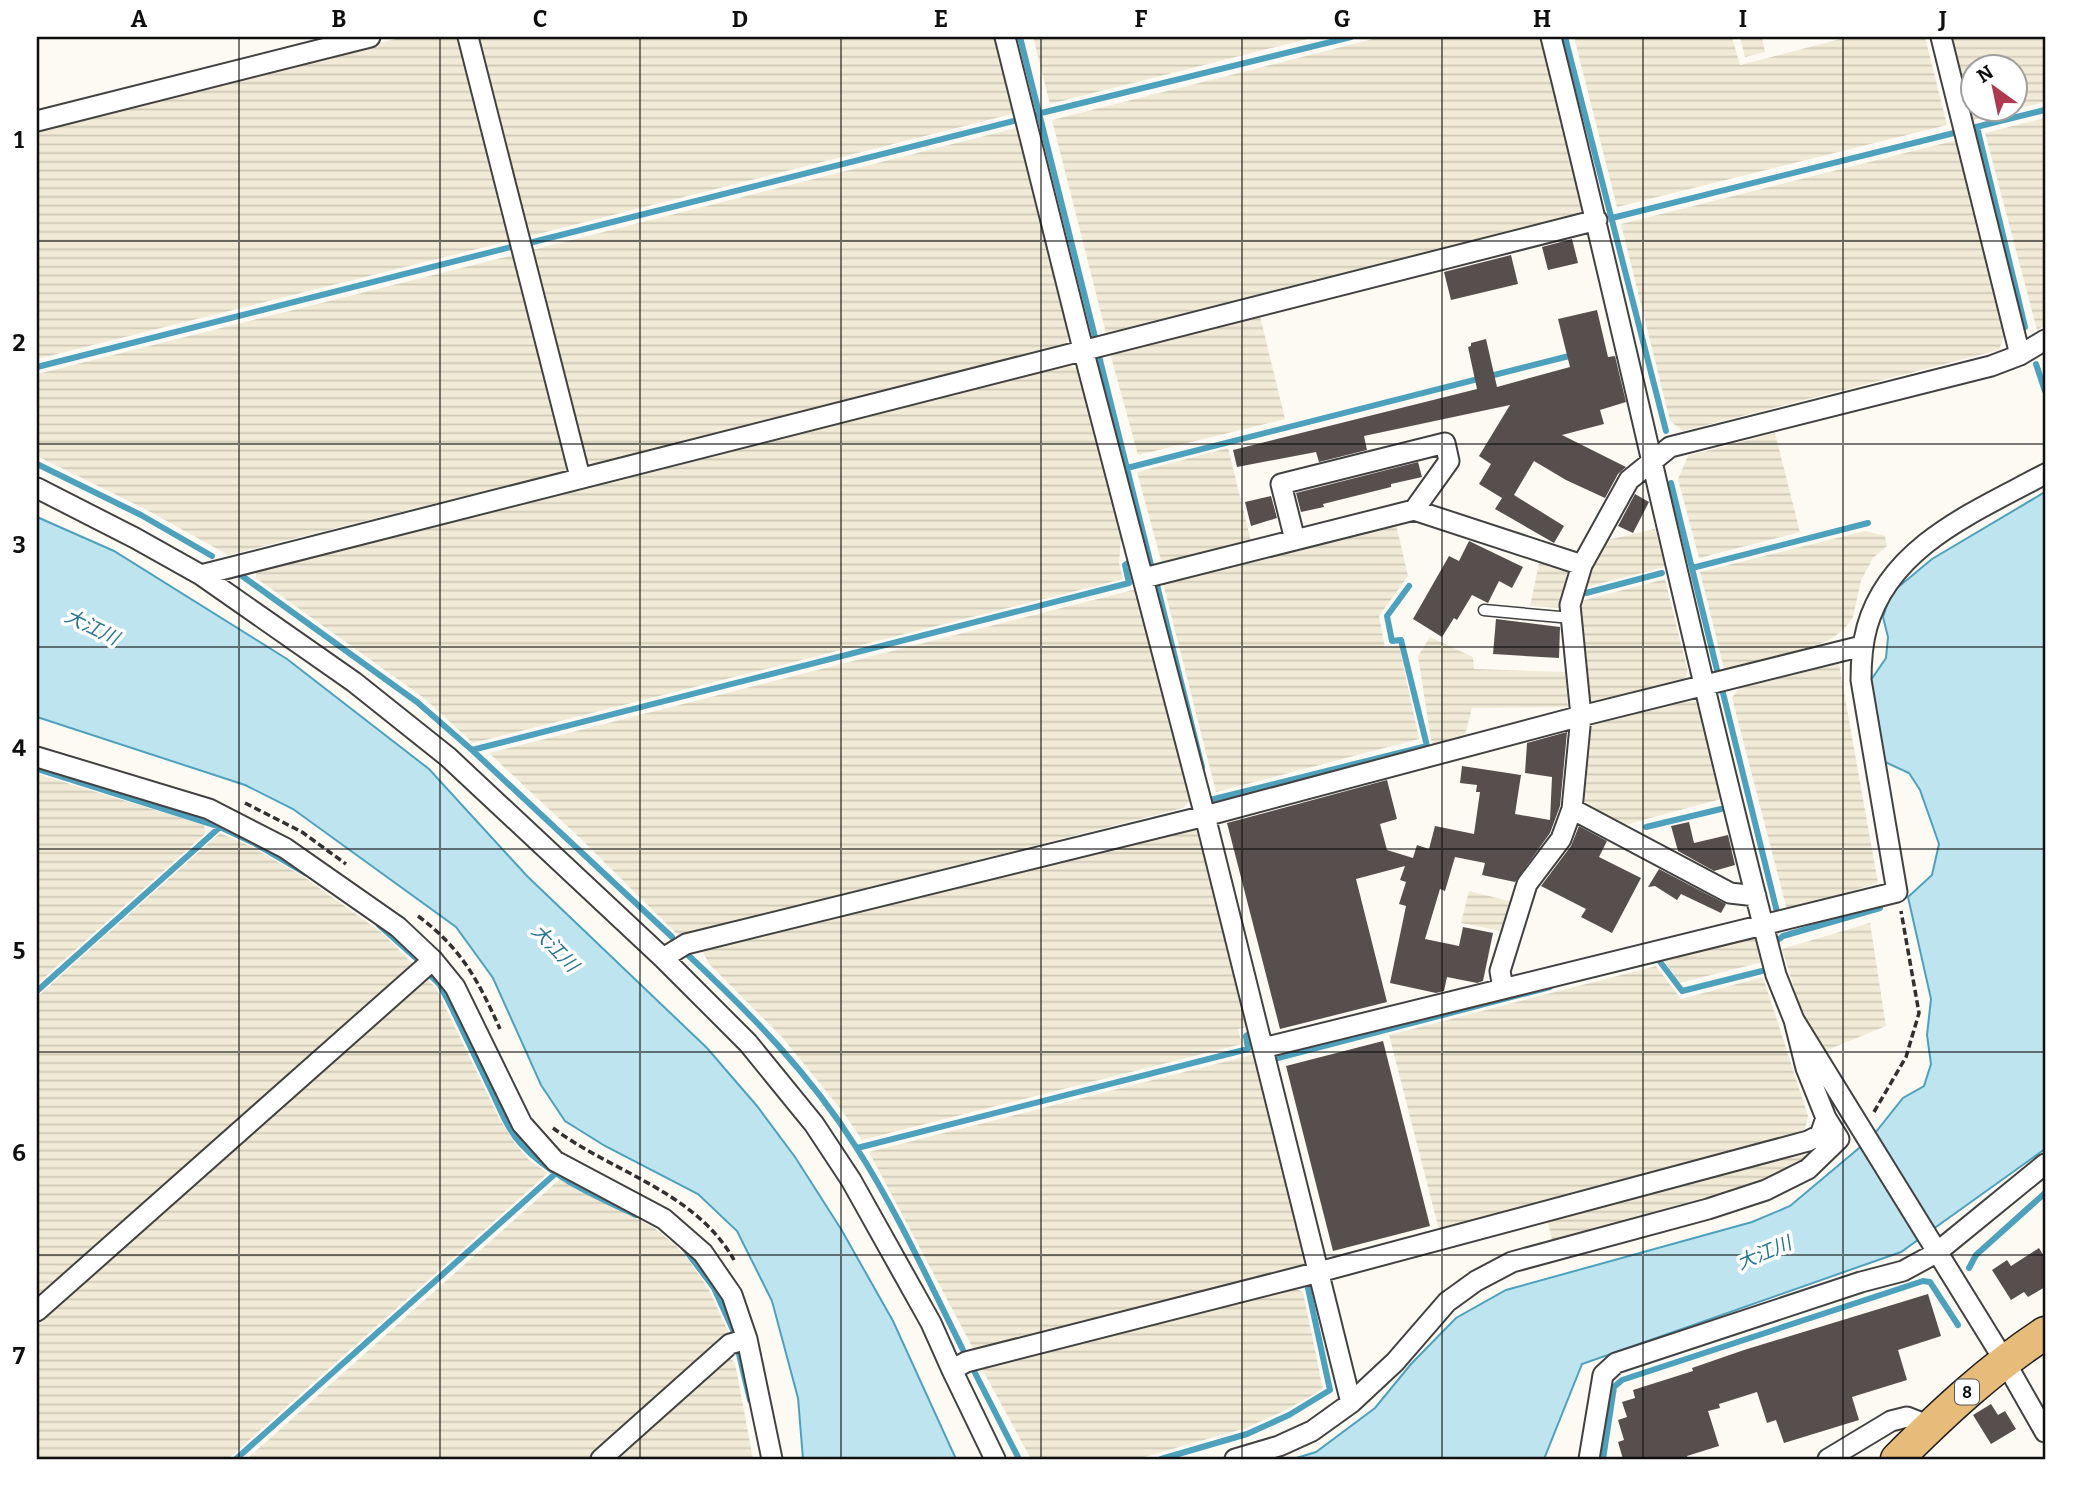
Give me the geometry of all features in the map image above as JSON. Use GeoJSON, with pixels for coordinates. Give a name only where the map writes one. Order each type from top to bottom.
{"type":"FeatureCollection","features":[{"type":"Feature","properties":{"kind":"main road","name":"8"},"geometry":{"type":"LineString","coordinates":[[1897,1459],[2004,1360],[2045,1333]]}},
{"type":"Feature","properties":{"kind":"street"},"geometry":{"type":"LineString","coordinates":[[37,121],[370,37]]}},
{"type":"Feature","properties":{"kind":"street"},"geometry":{"type":"LineString","coordinates":[[468,37],[580,477]]}},
{"type":"Feature","properties":{"kind":"street"},"geometry":{"type":"LineString","coordinates":[[1005,37],[1352,1403]]}},
{"type":"Feature","properties":{"kind":"street"},"geometry":{"type":"LineString","coordinates":[[1235,1459],[1279,1446],[1312,1431],[1352,1403],[1395,1362],[1447,1302],[1476,1281],[1512,1262],[1708,1209],[1766,1190],[1808,1169],[1839,1139],[1826,1118],[1805,1068],[1794,1020],[1776,975],[1704,685],[1597,220],[1551,37]]}},
{"type":"Feature","properties":{"kind":"street"},"geometry":{"type":"LineString","coordinates":[[1941,37],[2020,355]]}},
{"type":"Feature","properties":{"kind":"street"},"geometry":{"type":"LineString","coordinates":[[201,575],[1597,220]]}},
{"type":"Feature","properties":{"kind":"street"},"geometry":{"type":"LineString","coordinates":[[1503,988],[1500,971],[1527,884],[1561,839],[1572,809],[1581,716],[1570,605],[1582,565],[1629,480],[1670,447],[1991,366],[2020,355],[2045,340]]}},
{"type":"Feature","properties":{"kind":"street"},"geometry":{"type":"LineString","coordinates":[[1295,540],[1281,484],[1445,443],[1449,461],[1414,510]]}},
{"type":"Feature","properties":{"kind":"street"},"geometry":{"type":"LineString","coordinates":[[1263,1048],[1897,892],[1861,680],[1862,646],[1875,605],[1900,566],[1947,528],[2045,474]]}},
{"type":"Feature","properties":{"kind":"street"},"geometry":{"type":"LineString","coordinates":[[37,488],[201,575],[354,682],[448,757],[663,958],[748,1043],[814,1124],[858,1192],[931,1323],[995,1459]]}},
{"type":"Feature","properties":{"kind":"street"},"geometry":{"type":"LineString","coordinates":[[1144,578],[1414,510],[1582,565]]}},
{"type":"Feature","properties":{"kind":"street"},"geometry":{"type":"LineString","coordinates":[[663,958],[686,944],[1205,816],[1581,716],[1862,646]]}},
{"type":"Feature","properties":{"kind":"street"},"geometry":{"type":"LineString","coordinates":[[37,757],[209,809],[285,848],[398,927],[433,960],[455,987],[522,1124],[555,1161],[664,1219],[703,1253],[732,1295],[747,1339],[772,1459]]}},
{"type":"Feature","properties":{"kind":"street"},"geometry":{"type":"LineString","coordinates":[[1572,809],[1730,893],[1756,897]]}},
{"type":"Feature","properties":{"kind":"street"},"geometry":{"type":"LineString","coordinates":[[37,1311],[433,960]]}},
{"type":"Feature","properties":{"kind":"street"},"geometry":{"type":"LineString","coordinates":[[1794,1020],[2004,1360],[2045,1432]]}},
{"type":"Feature","properties":{"kind":"street"},"geometry":{"type":"LineString","coordinates":[[952,1370],[966,1362],[1319,1272],[1808,1141],[1820,1135],[1826,1118]]}},
{"type":"Feature","properties":{"kind":"street"},"geometry":{"type":"LineString","coordinates":[[1589,1459],[1603,1375],[1616,1363],[1903,1271],[2045,1164]]}},
{"type":"Feature","properties":{"kind":"street"},"geometry":{"type":"LineString","coordinates":[[601,1459],[730,1344],[747,1339]]}},
{"type":"Feature","properties":{"kind":"street"},"geometry":{"type":"LineString","coordinates":[[1828,1459],[1891,1421],[1907,1417],[1930,1426]]}},
{"type":"Feature","properties":{"kind":"lane"},"geometry":{"type":"LineString","coordinates":[[1484,610],[1571,618]]}},
{"type":"Feature","properties":{"kind":"path"},"geometry":{"type":"LineString","coordinates":[[1873,1113],[1906,1058],[1919,1013],[1911,957],[1897,892]]}},
{"type":"Feature","properties":{"kind":"shaded area"},"geometry":{"type":"Polygon","coordinates":[[[403,37],[462,37],[513,240],[37,359],[37,131],[403,37]]]}},
{"type":"Feature","properties":{"kind":"shaded area"},"geometry":{"type":"Polygon","coordinates":[[[478,37],[997,37],[1016,113],[530,236],[478,37]]]}},
{"type":"Feature","properties":{"kind":"shaded area"},"geometry":{"type":"Polygon","coordinates":[[[1033,37],[1315,37],[1050,104],[1033,37]]]}},
{"type":"Feature","properties":{"kind":"shaded area"},"geometry":{"type":"Polygon","coordinates":[[[1381,37],[1542,37],[1585,205],[1573,220],[1107,337],[1052,120],[1381,37]]]}},
{"type":"Feature","properties":{"kind":"shaded area"},"geometry":{"type":"Polygon","coordinates":[[[1574,37],[1732,37],[1740,65],[1848,37],[1925,37],[1947,125],[1617,207],[1574,37]]]}},
{"type":"Feature","properties":{"kind":"shaded area"},"geometry":{"type":"Polygon","coordinates":[[[1740,37],[1762,37],[1765,52],[1745,57],[1740,37]]]}},
{"type":"Feature","properties":{"kind":"shaded area"},"geometry":{"type":"Polygon","coordinates":[[[1951,37],[2045,37],[2045,102],[2030,106],[2030,52],[1960,52],[1960,73],[1951,37]]]}},
{"type":"Feature","properties":{"kind":"shaded area"},"geometry":{"type":"Polygon","coordinates":[[[2045,118],[2045,325],[2037,330],[1985,133],[2045,118]]]}},
{"type":"Feature","properties":{"kind":"shaded area"},"geometry":{"type":"Polygon","coordinates":[[[1020,127],[1071,332],[1065,345],[593,465],[584,459],[532,250],[1020,127]]]}},
{"type":"Feature","properties":{"kind":"shaded area"},"geometry":{"type":"Polygon","coordinates":[[[1957,140],[2004,336],[1999,350],[1683,431],[1670,421],[1621,224],[1957,140]]]}},
{"type":"Feature","properties":{"kind":"shaded area"},"geometry":{"type":"Polygon","coordinates":[[[517,254],[571,464],[565,471],[228,555],[145,509],[37,456],[37,374],[517,254]]]}},
{"type":"Feature","properties":{"kind":"shaded area"},"geometry":{"type":"Polygon","coordinates":[[[1260,316],[1285,419],[1138,455],[1110,353],[1260,316]]]}},
{"type":"Feature","properties":{"kind":"shaded area"},"geometry":{"type":"Polygon","coordinates":[[[1063,364],[1082,370],[1122,529],[1119,563],[1123,579],[473,743],[424,698],[256,578],[256,566],[1063,364]]]}},
{"type":"Feature","properties":{"kind":"shaded area"},"geometry":{"type":"Polygon","coordinates":[[[1775,433],[1800,532],[1699,558],[1678,479],[1688,456],[1775,433]]]}},
{"type":"Feature","properties":{"kind":"shaded area"},"geometry":{"type":"Polygon","coordinates":[[[1228,448],[1252,545],[1163,568],[1137,472],[1228,448]]]}},
{"type":"Feature","properties":{"kind":"shaded area"},"geometry":{"type":"Polygon","coordinates":[[[1396,524],[1408,576],[1379,616],[1385,648],[1399,645],[1419,739],[1216,792],[1163,583],[1396,524]]]}},
{"type":"Feature","properties":{"kind":"shaded area"},"geometry":{"type":"Polygon","coordinates":[[[1655,529],[1665,567],[1586,587],[1587,578],[1607,540],[1655,529]]]}},
{"type":"Feature","properties":{"kind":"shaded area"},"geometry":{"type":"Polygon","coordinates":[[[1865,531],[1885,536],[1887,546],[1873,558],[1861,580],[1853,617],[1844,629],[1831,639],[1806,650],[1725,673],[1700,572],[1865,531]]]}},
{"type":"Feature","properties":{"kind":"shaded area"},"geometry":{"type":"Polygon","coordinates":[[[1540,559],[1568,568],[1561,608],[1530,606],[1540,559]]]}},
{"type":"Feature","properties":{"kind":"shaded area"},"geometry":{"type":"Polygon","coordinates":[[[1665,579],[1688,672],[1685,678],[1589,703],[1581,601],[1665,579]]]}},
{"type":"Feature","properties":{"kind":"shaded area"},"geometry":{"type":"Polygon","coordinates":[[[1137,589],[1191,799],[1183,808],[679,936],[489,753],[1137,589]]]}},
{"type":"Feature","properties":{"kind":"shaded area"},"geometry":{"type":"Polygon","coordinates":[[[1430,637],[1473,657],[1474,669],[1565,672],[1568,707],[1472,708],[1464,739],[1432,746],[1418,656],[1430,637]]]}},
{"type":"Feature","properties":{"kind":"shaded area"},"geometry":{"type":"Polygon","coordinates":[[[1839,664],[1878,883],[1787,910],[1732,698],[1740,686],[1807,668],[1839,664]]]}},
{"type":"Feature","properties":{"kind":"shaded area"},"geometry":{"type":"Polygon","coordinates":[[[1685,697],[1697,702],[1721,799],[1624,825],[1583,801],[1587,726],[1592,721],[1685,697]]]}},
{"type":"Feature","properties":{"kind":"shaded area"},"geometry":{"type":"Polygon","coordinates":[[[37,774],[204,825],[206,833],[37,984],[37,774]]]}},
{"type":"Feature","properties":{"kind":"shaded area"},"geometry":{"type":"Polygon","coordinates":[[[1191,826],[1199,830],[1247,1027],[1238,1029],[1242,1044],[862,1140],[843,1112],[782,1037],[710,965],[701,949],[1191,826]]]}},
{"type":"Feature","properties":{"kind":"shaded area"},"geometry":{"type":"Polygon","coordinates":[[[220,833],[252,847],[304,877],[381,932],[413,964],[37,1300],[37,997],[220,833]]]}},
{"type":"Feature","properties":{"kind":"shaded area"},"geometry":{"type":"Polygon","coordinates":[[[1469,891],[1517,903],[1506,932],[1461,923],[1469,891]]]}},
{"type":"Feature","properties":{"kind":"shaded area"},"geometry":{"type":"Polygon","coordinates":[[[1870,923],[1886,1026],[1822,1052],[1802,1014],[1782,949],[1870,923]]]}},
{"type":"Feature","properties":{"kind":"shaded area"},"geometry":{"type":"Polygon","coordinates":[[[1757,936],[1763,962],[1679,983],[1661,955],[1757,936]]]}},
{"type":"Feature","properties":{"kind":"shaded area"},"geometry":{"type":"Polygon","coordinates":[[[1656,966],[1681,999],[1763,977],[1808,1116],[1804,1133],[1439,1230],[1389,1035],[1656,966]]]}},
{"type":"Feature","properties":{"kind":"shaded area"},"geometry":{"type":"Polygon","coordinates":[[[425,977],[436,988],[499,1118],[514,1142],[529,1160],[548,1173],[228,1459],[37,1459],[37,1322],[425,977]]]}},
{"type":"Feature","properties":{"kind":"shaded area"},"geometry":{"type":"Polygon","coordinates":[[[1255,1054],[1308,1259],[1300,1269],[975,1352],[869,1152],[1255,1054]]]}},
{"type":"Feature","properties":{"kind":"shaded area"},"geometry":{"type":"Polygon","coordinates":[[[1803,1151],[1806,1163],[1769,1182],[1553,1244],[1547,1219],[1803,1151]]]}},
{"type":"Feature","properties":{"kind":"shaded area"},"geometry":{"type":"Polygon","coordinates":[[[560,1179],[653,1227],[675,1245],[689,1260],[709,1290],[730,1336],[592,1459],[247,1459],[560,1179]]]}},
{"type":"Feature","properties":{"kind":"shaded area"},"geometry":{"type":"Polygon","coordinates":[[[1292,1287],[1303,1292],[1323,1389],[1246,1428],[1137,1459],[1031,1459],[981,1367],[1292,1287]]]}},
{"type":"Feature","properties":{"kind":"shaded area"},"geometry":{"type":"Polygon","coordinates":[[[726,1354],[735,1363],[753,1459],[609,1459],[726,1354]]]}},
{"type":"Feature","properties":{"kind":"water","name":"大江川"},"geometry":{"type":"Polygon","coordinates":[[[2045,492],[2045,1149],[1901,1252],[1582,1364],[1544,1459],[1293,1459],[1316,1452],[1375,1408],[1411,1364],[1456,1318],[1506,1290],[1752,1222],[1790,1206],[1871,1138],[1903,1098],[1924,1086],[1931,1064],[1927,1035],[1931,999],[1908,897],[1932,875],[1939,844],[1920,790],[1909,773],[1885,762],[1871,680],[1886,658],[1888,637],[1883,617],[1891,593],[1932,559],[2045,492]]]}},
{"type":"Feature","properties":{"kind":"water","name":"大江川"},"geometry":{"type":"Polygon","coordinates":[[[37,517],[114,551],[287,659],[429,769],[527,876],[707,1048],[757,1106],[795,1157],[841,1229],[893,1321],[956,1459],[803,1459],[798,1398],[772,1301],[737,1231],[698,1194],[605,1146],[565,1121],[541,1085],[493,978],[456,927],[293,809],[245,785],[37,717],[37,517]]]}},
{"type":"Feature","properties":{"kind":"building"},"geometry":{"type":"Polygon","coordinates":[[[1572,239],[1578,263],[1548,270],[1542,247],[1572,239]]]}},
{"type":"Feature","properties":{"kind":"building"},"geometry":{"type":"Polygon","coordinates":[[[1511,255],[1518,284],[1451,300],[1444,272],[1511,255]]]}},
{"type":"Feature","properties":{"kind":"building"},"geometry":{"type":"Polygon","coordinates":[[[1597,310],[1608,357],[1615,356],[1626,402],[1600,410],[1604,424],[1562,435],[1626,467],[1618,474],[1605,498],[1534,461],[1514,495],[1564,526],[1554,543],[1495,509],[1502,498],[1479,484],[1491,464],[1479,456],[1510,405],[1364,436],[1367,450],[1319,462],[1316,452],[1237,467],[1233,450],[1477,389],[1468,347],[1471,343],[1486,339],[1497,387],[1570,367],[1558,319],[1597,310]]]}},
{"type":"Feature","properties":{"kind":"building"},"geometry":{"type":"Polygon","coordinates":[[[1418,462],[1422,477],[1301,512],[1296,493],[1418,462]]]}},
{"type":"Feature","properties":{"kind":"building"},"geometry":{"type":"Polygon","coordinates":[[[1635,494],[1649,502],[1633,533],[1618,526],[1635,494]]]}},
{"type":"Feature","properties":{"kind":"building"},"geometry":{"type":"Polygon","coordinates":[[[1271,496],[1277,518],[1251,526],[1245,502],[1271,496]]]}},
{"type":"Feature","properties":{"kind":"building"},"geometry":{"type":"Polygon","coordinates":[[[1469,541],[1523,567],[1512,588],[1499,581],[1488,603],[1472,595],[1457,620],[1454,618],[1442,637],[1413,619],[1449,556],[1459,561],[1469,541]]]}},
{"type":"Feature","properties":{"kind":"building"},"geometry":{"type":"Polygon","coordinates":[[[1496,619],[1560,627],[1559,658],[1493,654],[1496,619]]]}},
{"type":"Feature","properties":{"kind":"building"},"geometry":{"type":"Polygon","coordinates":[[[1567,732],[1560,806],[1550,833],[1515,882],[1482,875],[1485,863],[1455,857],[1445,891],[1440,889],[1425,939],[1459,946],[1463,927],[1493,933],[1483,981],[1477,983],[1447,977],[1444,991],[1436,993],[1390,983],[1406,906],[1399,904],[1406,882],[1400,880],[1405,866],[1356,879],[1387,1002],[1280,1029],[1227,823],[1387,780],[1397,819],[1380,824],[1387,850],[1413,858],[1417,845],[1429,849],[1435,826],[1474,834],[1480,792],[1476,792],[1477,785],[1460,783],[1462,766],[1521,775],[1515,814],[1550,820],[1552,777],[1525,773],[1527,743],[1567,732]]]}},
{"type":"Feature","properties":{"kind":"building"},"geometry":{"type":"Polygon","coordinates":[[[1689,822],[1694,843],[1728,835],[1735,865],[1714,871],[1678,851],[1671,826],[1689,822]]]}},
{"type":"Feature","properties":{"kind":"building"},"geometry":{"type":"Polygon","coordinates":[[[1579,826],[1607,841],[1599,857],[1641,878],[1612,933],[1581,917],[1586,909],[1541,886],[1571,846],[1579,826]]]}},
{"type":"Feature","properties":{"kind":"building"},"geometry":{"type":"Polygon","coordinates":[[[1659,869],[1726,904],[1721,913],[1681,894],[1677,900],[1655,886],[1648,887],[1659,869]]]}},
{"type":"Feature","properties":{"kind":"building"},"geometry":{"type":"Polygon","coordinates":[[[1383,1041],[1430,1226],[1333,1251],[1286,1066],[1383,1041]]]}},
{"type":"Feature","properties":{"kind":"building"},"geometry":{"type":"Polygon","coordinates":[[[2039,1248],[2045,1258],[2045,1287],[2028,1297],[2024,1292],[2011,1300],[1992,1270],[2007,1260],[2011,1266],[2039,1248]]]}},
{"type":"Feature","properties":{"kind":"building"},"geometry":{"type":"Polygon","coordinates":[[[1928,1294],[1941,1336],[1898,1350],[1907,1380],[1852,1397],[1859,1420],[1784,1443],[1776,1420],[1767,1423],[1757,1392],[1719,1404],[1720,1408],[1708,1411],[1719,1446],[1687,1456],[1688,1459],[1623,1459],[1618,1442],[1624,1440],[1618,1420],[1627,1417],[1622,1402],[1635,1398],[1633,1390],[1693,1371],[1692,1368],[1744,1350],[1928,1294]]]}},
{"type":"Feature","properties":{"kind":"building"},"geometry":{"type":"Polygon","coordinates":[[[1991,1404],[1998,1415],[2005,1411],[2016,1429],[1991,1444],[1973,1415],[1991,1404]]]}},
{"type":"Feature","properties":{"kind":"waterway"},"geometry":{"type":"LineString","coordinates":[[1020,37],[1095,337]]}},
{"type":"Feature","properties":{"kind":"waterway"},"geometry":{"type":"LineString","coordinates":[[1033,115],[1351,37]]}},
{"type":"Feature","properties":{"kind":"waterway"},"geometry":{"type":"LineString","coordinates":[[1565,37],[1666,431]]}},
{"type":"Feature","properties":{"kind":"waterway"},"geometry":{"type":"LineString","coordinates":[[1976,127],[2045,110]]}},
{"type":"Feature","properties":{"kind":"waterway"},"geometry":{"type":"LineString","coordinates":[[529,243],[1018,120]]}},
{"type":"Feature","properties":{"kind":"waterway"},"geometry":{"type":"LineString","coordinates":[[1977,127],[2025,327]]}},
{"type":"Feature","properties":{"kind":"waterway"},"geometry":{"type":"LineString","coordinates":[[1612,218],[1954,133]]}},
{"type":"Feature","properties":{"kind":"waterway"},"geometry":{"type":"LineString","coordinates":[[37,367],[515,246]]}},
{"type":"Feature","properties":{"kind":"waterway"},"geometry":{"type":"LineString","coordinates":[[1127,468],[1573,355]]}},
{"type":"Feature","properties":{"kind":"waterway"},"geometry":{"type":"LineString","coordinates":[[1099,356],[1151,565]]}},
{"type":"Feature","properties":{"kind":"waterway"},"geometry":{"type":"LineString","coordinates":[[2036,364],[2045,391]]}},
{"type":"Feature","properties":{"kind":"waterway"},"geometry":{"type":"LineString","coordinates":[[37,464],[141,515],[212,556]]}},
{"type":"Feature","properties":{"kind":"waterway"},"geometry":{"type":"LineString","coordinates":[[1671,483],[1718,674]]}},
{"type":"Feature","properties":{"kind":"waterway"},"geometry":{"type":"LineString","coordinates":[[1692,568],[1868,523]]}},
{"type":"Feature","properties":{"kind":"waterway"},"geometry":{"type":"LineString","coordinates":[[472,750],[1129,583],[1125,565],[1131,561]]}},
{"type":"Feature","properties":{"kind":"waterway"},"geometry":{"type":"LineString","coordinates":[[238,573],[417,702],[672,937]]}},
{"type":"Feature","properties":{"kind":"waterway"},"geometry":{"type":"LineString","coordinates":[[1586,593],[1662,573]]}},
{"type":"Feature","properties":{"kind":"waterway"},"geometry":{"type":"LineString","coordinates":[[1157,585],[1202,767]]}},
{"type":"Feature","properties":{"kind":"waterway"},"geometry":{"type":"LineString","coordinates":[[1210,800],[1427,746],[1401,640],[1392,641],[1387,616],[1409,586]]}},
{"type":"Feature","properties":{"kind":"waterway"},"geometry":{"type":"LineString","coordinates":[[1722,689],[1778,916]]}},
{"type":"Feature","properties":{"kind":"waterway"},"geometry":{"type":"LineString","coordinates":[[37,769],[220,827],[254,843],[305,873]]}},
{"type":"Feature","properties":{"kind":"waterway"},"geometry":{"type":"LineString","coordinates":[[1646,827],[1721,809]]}},
{"type":"Feature","properties":{"kind":"waterway"},"geometry":{"type":"LineString","coordinates":[[37,991],[220,827]]}},
{"type":"Feature","properties":{"kind":"waterway"},"geometry":{"type":"LineString","coordinates":[[1778,940],[1783,936],[1880,908]]}},
{"type":"Feature","properties":{"kind":"waterway"},"geometry":{"type":"LineString","coordinates":[[379,925],[417,959]]}},
{"type":"Feature","properties":{"kind":"waterway"},"geometry":{"type":"LineString","coordinates":[[688,955],[778,1045],[838,1120],[885,1196],[963,1350]]}},
{"type":"Feature","properties":{"kind":"waterway"},"geometry":{"type":"LineString","coordinates":[[1652,961],[1658,959],[1682,991],[1762,971]]}},
{"type":"Feature","properties":{"kind":"waterway"},"geometry":{"type":"LineString","coordinates":[[431,976],[440,985],[505,1119],[521,1144],[560,1176],[636,1215]]}},
{"type":"Feature","properties":{"kind":"waterway"},"geometry":{"type":"LineString","coordinates":[[1274,1059],[1550,987]]}},
{"type":"Feature","properties":{"kind":"waterway"},"geometry":{"type":"LineString","coordinates":[[857,1148],[1248,1049],[1246,1036],[1249,1034]]}},
{"type":"Feature","properties":{"kind":"waterway"},"geometry":{"type":"LineString","coordinates":[[236,1459],[556,1173]]}},
{"type":"Feature","properties":{"kind":"waterway"},"geometry":{"type":"LineString","coordinates":[[1969,1268],[1976,1255],[2045,1193]]}},
{"type":"Feature","properties":{"kind":"waterway"},"geometry":{"type":"LineString","coordinates":[[684,1248],[714,1288],[733,1330]]}},
{"type":"Feature","properties":{"kind":"waterway"},"geometry":{"type":"LineString","coordinates":[[1603,1459],[1614,1387],[1622,1380],[1923,1281],[1930,1282],[1958,1325]]}},
{"type":"Feature","properties":{"kind":"waterway"},"geometry":{"type":"LineString","coordinates":[[1161,1459],[1247,1434],[1289,1415],[1330,1390],[1308,1288],[1312,1287]]}},
{"type":"Feature","properties":{"kind":"waterway"},"geometry":{"type":"LineString","coordinates":[[739,1354],[750,1400]]}},
{"type":"Feature","properties":{"kind":"waterway"},"geometry":{"type":"LineString","coordinates":[[975,1373],[1019,1459]]}}]}
